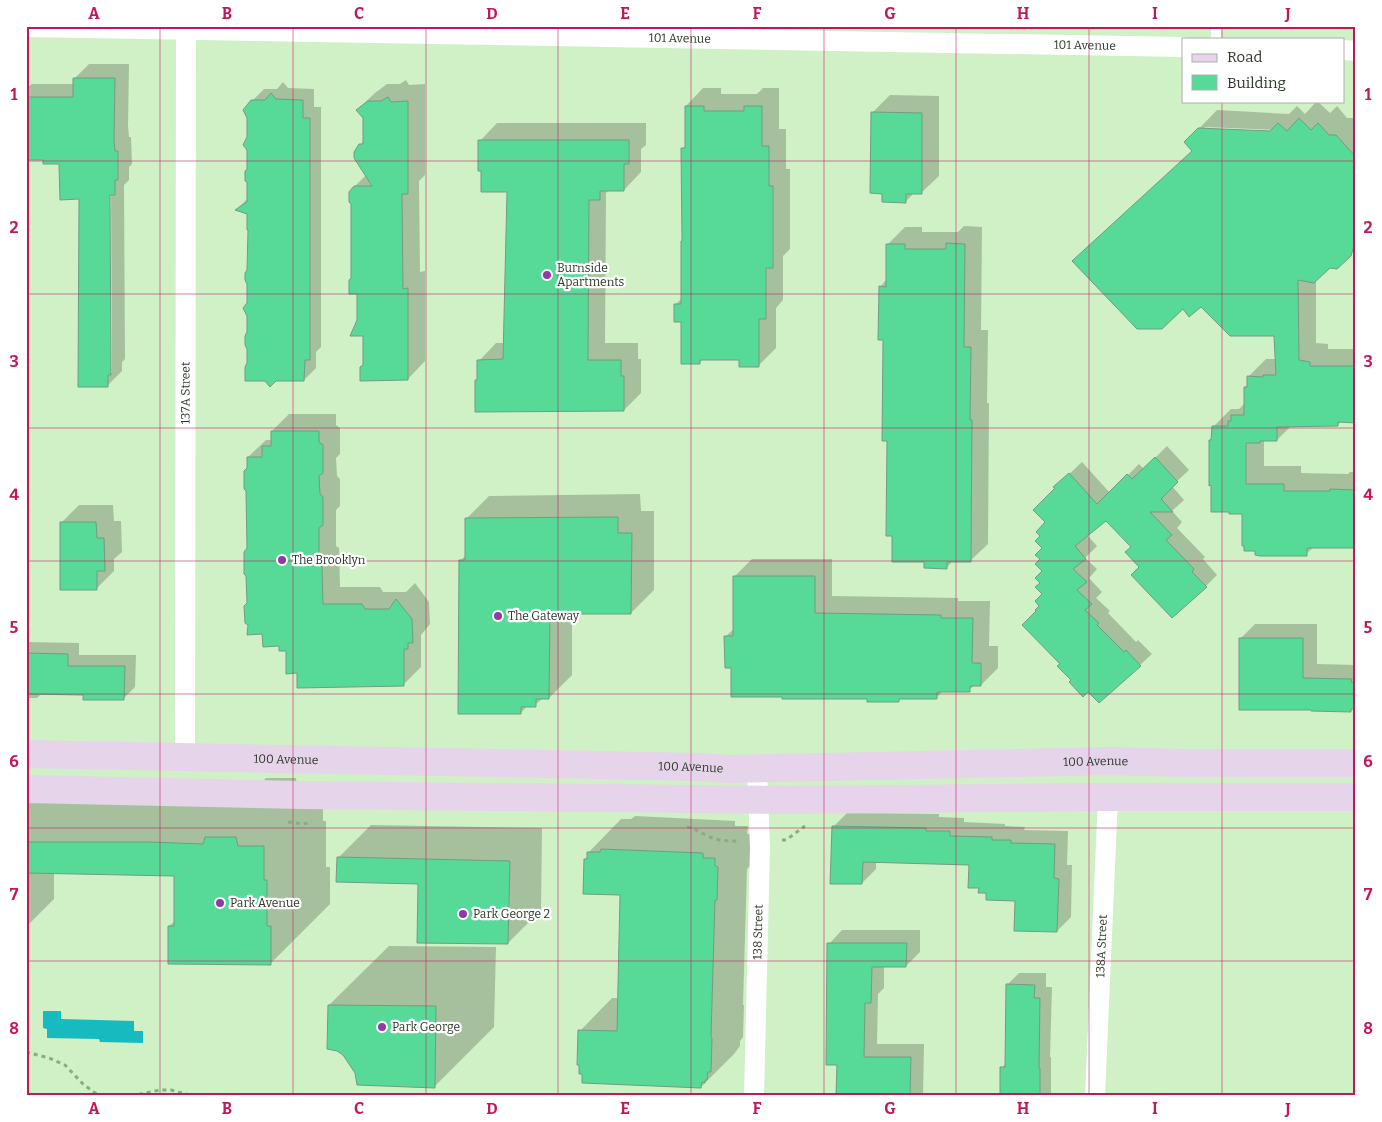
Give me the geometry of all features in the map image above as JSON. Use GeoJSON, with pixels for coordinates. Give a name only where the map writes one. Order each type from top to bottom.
{"type":"FeatureCollection","features":[{"type":"Feature","properties":{"kind":"main road","name":"100 Avenue"},"geometry":{"type":"LineString","coordinates":[[26,754],[729,769],[1112,761],[1356,763]]}},
{"type":"Feature","properties":{"kind":"main road"},"geometry":{"type":"LineString","coordinates":[[26,789],[294,795],[758,800],[1356,797]]}},
{"type":"Feature","properties":{"kind":"street","name":"101 Avenue"},"geometry":{"type":"LineString","coordinates":[[26,27],[186,30],[308,29],[1182,47]]}},
{"type":"Feature","properties":{"kind":"street","name":"137A Street"},"geometry":{"type":"LineString","coordinates":[[185,758],[186,30]]}},
{"type":"Feature","properties":{"kind":"street","name":"138 Street"},"geometry":{"type":"LineString","coordinates":[[754,1096],[760,848],[757,769]]}},
{"type":"Feature","properties":{"kind":"street","name":"138A Street"},"geometry":{"type":"LineString","coordinates":[[1095,1096],[1108,797]]}},
{"type":"Feature","properties":{"kind":"path"},"geometry":{"type":"LineString","coordinates":[[684,826],[722,841],[734,841]]}},
{"type":"Feature","properties":{"kind":"path"},"geometry":{"type":"LineString","coordinates":[[786,840],[804,827]]}},
{"type":"Feature","properties":{"kind":"path"},"geometry":{"type":"LineString","coordinates":[[26,1052],[50,1058],[65,1066],[95,1093],[106,1096]]}},
{"type":"Feature","properties":{"kind":"path"},"geometry":{"type":"LineString","coordinates":[[131,1096],[160,1090],[171,1090],[194,1096]]}},
{"type":"Feature","properties":{"kind":"water"},"geometry":{"type":"Polygon","coordinates":[[[43,1011],[61,1011],[61,1019],[134,1021],[134,1031],[143,1031],[143,1043],[100,1042],[99,1039],[47,1038],[47,1029],[43,1028],[43,1011]]]}},
{"type":"Feature","properties":{"kind":"building"},"geometry":{"type":"Polygon","coordinates":[[[73,78],[115,78],[114,140],[115,151],[118,151],[118,180],[115,180],[115,195],[110,195],[111,375],[108,375],[108,387],[78,387],[79,199],[60,200],[59,164],[43,164],[43,160],[26,160],[26,97],[73,97],[73,78]]]}},
{"type":"Feature","properties":{"kind":"building"},"geometry":{"type":"Polygon","coordinates":[[[271,93],[276,99],[303,100],[303,118],[310,118],[310,360],[305,360],[304,381],[276,381],[270,387],[265,381],[245,381],[247,316],[243,308],[247,303],[245,273],[247,270],[248,230],[247,214],[235,210],[247,202],[245,171],[247,169],[247,150],[243,145],[247,137],[247,118],[243,110],[251,100],[265,100],[271,93]]]}},
{"type":"Feature","properties":{"kind":"building"},"geometry":{"type":"Polygon","coordinates":[[[388,97],[391,102],[408,101],[408,194],[402,194],[403,289],[408,288],[408,380],[360,381],[360,367],[363,365],[363,336],[350,336],[357,320],[357,294],[349,294],[349,280],[351,278],[351,204],[349,202],[349,192],[354,186],[372,186],[354,158],[354,152],[359,144],[363,144],[363,118],[356,110],[368,101],[381,101],[388,97]]]}},
{"type":"Feature","properties":{"kind":"building"},"geometry":{"type":"Polygon","coordinates":[[[685,106],[704,106],[704,111],[744,111],[744,106],[762,106],[762,146],[769,146],[769,186],[773,186],[773,268],[766,268],[766,319],[759,319],[759,367],[739,367],[739,360],[700,360],[700,364],[681,364],[681,322],[674,322],[674,304],[681,304],[681,148],[685,148],[685,106]]]}},
{"type":"Feature","properties":{"kind":"building"},"geometry":{"type":"Polygon","coordinates":[[[871,112],[922,113],[922,194],[906,194],[906,203],[882,202],[882,194],[870,193],[871,112]]]}},
{"type":"Feature","properties":{"kind":"building"},"geometry":{"type":"Polygon","coordinates":[[[1299,118],[1311,130],[1318,123],[1329,135],[1336,135],[1356,157],[1356,239],[1351,256],[1337,269],[1330,268],[1314,283],[1298,280],[1299,360],[1310,362],[1310,366],[1356,366],[1356,423],[1338,422],[1338,426],[1277,427],[1277,441],[1246,443],[1246,484],[1284,484],[1284,491],[1356,490],[1356,548],[1307,548],[1307,556],[1260,556],[1255,555],[1255,551],[1244,551],[1244,546],[1242,546],[1242,514],[1211,512],[1209,440],[1211,440],[1212,426],[1228,426],[1228,421],[1231,421],[1231,415],[1244,415],[1244,387],[1247,387],[1247,376],[1263,377],[1263,375],[1276,375],[1274,336],[1230,336],[1201,307],[1189,317],[1183,309],[1162,329],[1137,329],[1072,261],[1192,151],[1184,142],[1198,128],[1270,131],[1278,123],[1287,131],[1299,118]]]}},
{"type":"Feature","properties":{"kind":"building","name":"Burnside Apartments"},"geometry":{"type":"Polygon","coordinates":[[[478,140],[629,140],[629,164],[624,164],[624,191],[600,191],[600,200],[589,200],[588,360],[621,360],[621,376],[624,376],[624,411],[475,412],[477,360],[503,359],[507,192],[481,192],[481,171],[478,171],[478,140]]]}},
{"type":"Feature","properties":{"kind":"building"},"geometry":{"type":"Polygon","coordinates":[[[946,243],[965,244],[964,347],[971,347],[970,420],[972,420],[971,562],[947,562],[947,569],[924,568],[924,562],[892,562],[892,536],[886,536],[887,441],[882,441],[883,340],[878,340],[879,286],[886,287],[886,244],[905,244],[905,249],[946,249],[946,243]]]}},
{"type":"Feature","properties":{"kind":"building","name":"The Brooklyn"},"geometry":{"type":"Polygon","coordinates":[[[271,431],[319,431],[319,442],[323,445],[323,473],[319,476],[320,494],[323,497],[323,525],[319,528],[319,564],[322,566],[323,604],[362,604],[365,609],[389,609],[396,599],[412,619],[413,643],[408,643],[408,649],[404,649],[404,686],[297,688],[297,673],[286,674],[286,651],[279,651],[279,646],[263,647],[262,634],[247,635],[248,625],[245,623],[244,606],[247,603],[244,552],[247,548],[244,471],[247,468],[247,457],[262,457],[262,446],[271,446],[271,431]]]}},
{"type":"Feature","properties":{"kind":"building"},"geometry":{"type":"Polygon","coordinates":[[[1155,457],[1178,482],[1161,499],[1173,512],[1150,512],[1172,535],[1166,540],[1194,569],[1192,572],[1207,587],[1172,618],[1131,575],[1139,567],[1125,552],[1131,547],[1106,521],[1075,546],[1086,559],[1073,569],[1087,582],[1077,590],[1092,604],[1085,610],[1124,652],[1126,650],[1141,666],[1099,703],[1088,692],[1083,697],[1069,682],[1071,680],[1057,666],[1060,664],[1022,625],[1036,611],[1039,606],[1035,601],[1042,594],[1035,587],[1040,583],[1035,578],[1042,571],[1035,564],[1040,559],[1035,555],[1042,548],[1035,541],[1040,536],[1036,532],[1045,522],[1033,510],[1055,488],[1053,487],[1069,473],[1097,504],[1127,474],[1132,479],[1155,457]]]}},
{"type":"Feature","properties":{"kind":"building","name":"The Gateway"},"geometry":{"type":"Polygon","coordinates":[[[618,517],[618,533],[632,533],[631,614],[550,614],[549,699],[536,699],[536,707],[521,707],[521,714],[458,714],[459,560],[465,560],[465,518],[618,517]]]}},
{"type":"Feature","properties":{"kind":"building"},"geometry":{"type":"Polygon","coordinates":[[[60,522],[96,522],[97,538],[104,538],[105,571],[97,571],[97,590],[60,590],[60,522]]]}},
{"type":"Feature","properties":{"kind":"building"},"geometry":{"type":"Polygon","coordinates":[[[733,576],[815,576],[815,613],[941,615],[941,618],[973,618],[972,663],[981,663],[981,686],[970,686],[970,692],[937,692],[937,699],[899,699],[899,702],[867,702],[867,699],[731,697],[731,668],[725,668],[724,636],[733,636],[733,576]]]}},
{"type":"Feature","properties":{"kind":"building"},"geometry":{"type":"Polygon","coordinates":[[[1239,638],[1303,638],[1303,678],[1352,679],[1351,682],[1356,683],[1356,709],[1351,709],[1351,712],[1239,710],[1239,638]]]}},
{"type":"Feature","properties":{"kind":"building"},"geometry":{"type":"Polygon","coordinates":[[[26,653],[68,654],[68,666],[125,666],[124,700],[83,700],[83,695],[26,694],[26,653]]]}},
{"type":"Feature","properties":{"kind":"building"},"geometry":{"type":"Polygon","coordinates":[[[832,826],[926,828],[926,831],[950,831],[950,836],[992,837],[992,840],[1011,840],[1011,843],[1055,844],[1054,878],[1059,879],[1057,932],[1014,931],[1015,901],[986,900],[986,893],[978,893],[979,888],[968,888],[969,865],[863,862],[862,884],[830,884],[832,826]]]}},
{"type":"Feature","properties":{"kind":"building","name":"Park Avenue"},"geometry":{"type":"Polygon","coordinates":[[[205,837],[236,837],[238,846],[264,846],[264,880],[267,880],[267,926],[271,926],[271,965],[168,964],[168,926],[174,926],[174,876],[26,873],[27,842],[203,844],[205,837]]]}},
{"type":"Feature","properties":{"kind":"building"},"geometry":{"type":"Polygon","coordinates":[[[601,849],[703,853],[703,858],[715,858],[715,866],[718,867],[717,900],[715,900],[711,1072],[708,1072],[707,1080],[705,1080],[705,1083],[702,1082],[701,1088],[582,1083],[582,1074],[579,1074],[579,1065],[577,1065],[578,1030],[617,1031],[620,895],[583,894],[584,859],[587,859],[587,852],[600,852],[601,849]]]}},
{"type":"Feature","properties":{"kind":"building","name":"Park George 2"},"geometry":{"type":"Polygon","coordinates":[[[337,857],[510,861],[508,944],[417,943],[418,884],[336,882],[337,857]]]}},
{"type":"Feature","properties":{"kind":"building"},"geometry":{"type":"Polygon","coordinates":[[[827,943],[907,943],[906,967],[872,967],[871,1003],[865,1003],[864,1057],[911,1057],[910,1096],[836,1096],[837,1065],[826,1065],[827,943]]]}},
{"type":"Feature","properties":{"kind":"building"},"geometry":{"type":"Polygon","coordinates":[[[1006,984],[1035,985],[1034,998],[1040,998],[1040,1096],[1000,1096],[1000,1067],[1005,1067],[1006,984]]]}},
{"type":"Feature","properties":{"kind":"building","name":"Park George"},"geometry":{"type":"Polygon","coordinates":[[[328,1005],[436,1006],[435,1088],[357,1085],[355,1073],[343,1055],[337,1051],[327,1049],[328,1005]]]}},
{"type":"Feature","properties":{"kind":"place","name":"Burnside Apartments"},"geometry":{"type":"Point","coordinates":[547,275]}},
{"type":"Feature","properties":{"kind":"place","name":"The Brooklyn"},"geometry":{"type":"Point","coordinates":[282,560]}},
{"type":"Feature","properties":{"kind":"place","name":"The Gateway"},"geometry":{"type":"Point","coordinates":[498,616]}},
{"type":"Feature","properties":{"kind":"place","name":"Park Avenue"},"geometry":{"type":"Point","coordinates":[220,903]}},
{"type":"Feature","properties":{"kind":"place","name":"Park George 2"},"geometry":{"type":"Point","coordinates":[463,914]}},
{"type":"Feature","properties":{"kind":"place","name":"Park George"},"geometry":{"type":"Point","coordinates":[382,1027]}}]}
